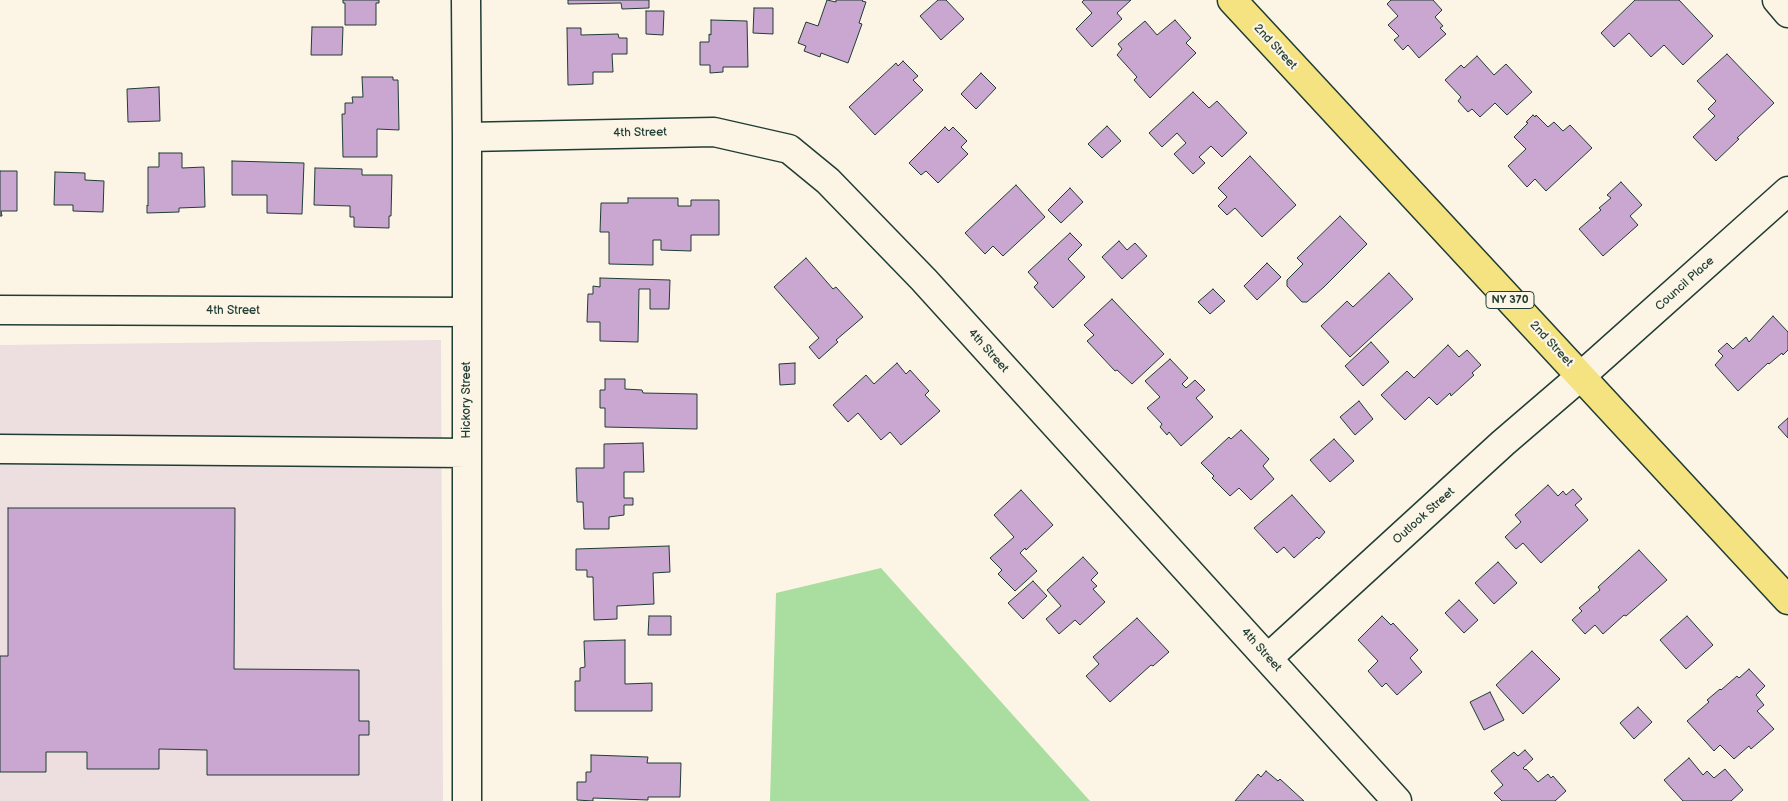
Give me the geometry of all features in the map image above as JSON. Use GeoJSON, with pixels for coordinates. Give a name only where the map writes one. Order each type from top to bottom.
{"type":"FeatureCollection","features":[{"type":"Feature","properties":{"kind":"main road","name":"2nd Street"},"geometry":{"type":"LineString","coordinates":[[1232,0],[1788,600]]}},
{"type":"Feature","properties":{"kind":"street","name":"Hickory Street"},"geometry":{"type":"LineString","coordinates":[[466,0],[467,801]]}},
{"type":"Feature","properties":{"kind":"street"},"geometry":{"type":"LineString","coordinates":[[1776,0],[1788,12]]}},
{"type":"Feature","properties":{"kind":"street","name":"4th Street"},"geometry":{"type":"LineString","coordinates":[[467,136],[714,132],[789,148],[828,181],[924,280],[1397,801]]}},
{"type":"Feature","properties":{"kind":"street","name":"Council Place"},"geometry":{"type":"LineString","coordinates":[[1581,376],[1788,191]]}},
{"type":"Feature","properties":{"kind":"street","name":"4th Street"},"geometry":{"type":"LineString","coordinates":[[0,310],[466,312]]}},
{"type":"Feature","properties":{"kind":"street","name":"Outlook Street"},"geometry":{"type":"LineString","coordinates":[[1268,658],[1503,443],[1581,376]]}},
{"type":"Feature","properties":{"kind":"street"},"geometry":{"type":"LineString","coordinates":[[0,449],[467,454]]}},
{"type":"Feature","properties":{"kind":"shaded area"},"geometry":{"type":"Polygon","coordinates":[[[441,340],[443,801],[0,801],[0,345],[441,340]]]}},
{"type":"Feature","properties":{"kind":"green space"},"geometry":{"type":"Polygon","coordinates":[[[881,568],[1090,801],[770,801],[776,593],[881,568]]]}},
{"type":"Feature","properties":{"kind":"building"},"geometry":{"type":"Polygon","coordinates":[[[343,0],[379,0],[379,3],[376,3],[376,25],[345,25],[345,3],[343,3],[343,0]]]}},
{"type":"Feature","properties":{"kind":"building"},"geometry":{"type":"Polygon","coordinates":[[[568,0],[649,0],[649,8],[622,9],[621,3],[568,4],[568,0]]]}},
{"type":"Feature","properties":{"kind":"building"},"geometry":{"type":"Polygon","coordinates":[[[827,0],[836,2],[836,0],[863,0],[866,2],[859,23],[862,24],[848,63],[821,53],[820,57],[804,51],[806,46],[798,43],[806,22],[818,26],[827,0]]]}},
{"type":"Feature","properties":{"kind":"building"},"geometry":{"type":"Polygon","coordinates":[[[938,0],[946,0],[964,19],[941,40],[920,16],[938,0]]]}},
{"type":"Feature","properties":{"kind":"building"},"geometry":{"type":"Polygon","coordinates":[[[1084,0],[1131,0],[1117,13],[1122,19],[1092,47],[1076,29],[1092,13],[1082,2],[1084,0]]]}},
{"type":"Feature","properties":{"kind":"building"},"geometry":{"type":"Polygon","coordinates":[[[1391,0],[1433,0],[1442,10],[1435,17],[1443,26],[1440,28],[1446,34],[1419,58],[1408,45],[1403,50],[1394,40],[1399,36],[1388,25],[1398,16],[1387,4],[1391,0]]]}},
{"type":"Feature","properties":{"kind":"building"},"geometry":{"type":"Polygon","coordinates":[[[1635,0],[1679,0],[1713,36],[1683,65],[1664,45],[1651,57],[1629,33],[1614,47],[1601,33],[1635,0]]]}},
{"type":"Feature","properties":{"kind":"building"},"geometry":{"type":"Polygon","coordinates":[[[754,8],[773,8],[773,34],[753,33],[754,8]]]}},
{"type":"Feature","properties":{"kind":"building"},"geometry":{"type":"Polygon","coordinates":[[[646,11],[664,11],[663,35],[646,34],[646,11]]]}},
{"type":"Feature","properties":{"kind":"building"},"geometry":{"type":"Polygon","coordinates":[[[711,20],[747,21],[748,67],[723,67],[723,72],[710,73],[710,65],[700,65],[700,42],[709,42],[711,20]]]}},
{"type":"Feature","properties":{"kind":"building"},"geometry":{"type":"Polygon","coordinates":[[[1175,20],[1191,38],[1186,43],[1196,53],[1150,98],[1134,80],[1137,77],[1117,55],[1122,49],[1118,44],[1145,21],[1157,35],[1175,20]]]}},
{"type":"Feature","properties":{"kind":"building"},"geometry":{"type":"Polygon","coordinates":[[[312,27],[343,27],[342,55],[311,55],[312,27]]]}},
{"type":"Feature","properties":{"kind":"building"},"geometry":{"type":"Polygon","coordinates":[[[567,28],[581,28],[581,35],[618,34],[619,38],[627,38],[627,54],[612,54],[613,72],[593,72],[593,84],[568,85],[567,28]]]}},
{"type":"Feature","properties":{"kind":"building"},"geometry":{"type":"Polygon","coordinates":[[[1727,54],[1774,103],[1716,161],[1693,137],[1715,116],[1708,109],[1716,101],[1697,81],[1727,54]]]}},
{"type":"Feature","properties":{"kind":"building"},"geometry":{"type":"Polygon","coordinates":[[[1477,56],[1494,75],[1506,64],[1532,92],[1507,115],[1495,103],[1480,117],[1472,109],[1468,112],[1458,101],[1461,97],[1445,80],[1461,65],[1464,68],[1477,56]]]}},
{"type":"Feature","properties":{"kind":"building"},"geometry":{"type":"Polygon","coordinates":[[[903,61],[918,76],[913,80],[923,90],[875,135],[849,107],[896,63],[898,66],[903,61]]]}},
{"type":"Feature","properties":{"kind":"building"},"geometry":{"type":"Polygon","coordinates":[[[981,73],[996,88],[976,109],[961,94],[981,73]]]}},
{"type":"Feature","properties":{"kind":"building"},"geometry":{"type":"Polygon","coordinates":[[[362,77],[393,77],[393,80],[398,80],[399,130],[377,129],[377,157],[343,157],[342,114],[345,114],[345,103],[353,103],[352,97],[363,97],[362,77]]]}},
{"type":"Feature","properties":{"kind":"building"},"geometry":{"type":"Polygon","coordinates":[[[159,87],[160,121],[128,122],[127,89],[159,87]]]}},
{"type":"Feature","properties":{"kind":"building"},"geometry":{"type":"Polygon","coordinates":[[[1193,92],[1209,108],[1217,101],[1247,133],[1222,157],[1211,146],[1199,157],[1205,163],[1193,174],[1174,154],[1186,143],[1177,133],[1162,147],[1149,133],[1193,92]]]}},
{"type":"Feature","properties":{"kind":"building"},"geometry":{"type":"Polygon","coordinates":[[[1533,115],[1535,117],[1536,115],[1548,127],[1554,122],[1563,131],[1570,125],[1592,148],[1546,191],[1535,179],[1527,187],[1508,166],[1526,149],[1514,137],[1533,115]]]}},
{"type":"Feature","properties":{"kind":"building"},"geometry":{"type":"Polygon","coordinates":[[[1107,126],[1121,141],[1102,158],[1088,144],[1107,126]]]}},
{"type":"Feature","properties":{"kind":"building"},"geometry":{"type":"Polygon","coordinates":[[[945,127],[949,131],[953,127],[967,141],[961,147],[968,154],[938,183],[926,171],[921,175],[909,163],[945,127]]]}},
{"type":"Feature","properties":{"kind":"building"},"geometry":{"type":"Polygon","coordinates":[[[159,153],[182,153],[182,168],[204,167],[205,207],[179,208],[179,212],[147,213],[148,167],[159,167],[159,153]]]}},
{"type":"Feature","properties":{"kind":"building"},"geometry":{"type":"Polygon","coordinates":[[[1250,156],[1296,205],[1262,237],[1235,208],[1227,215],[1218,206],[1227,197],[1218,188],[1250,156]]]}},
{"type":"Feature","properties":{"kind":"building"},"geometry":{"type":"Polygon","coordinates":[[[232,161],[304,163],[302,214],[267,213],[267,195],[232,195],[232,161]]]}},
{"type":"Feature","properties":{"kind":"building"},"geometry":{"type":"Polygon","coordinates":[[[315,168],[362,169],[362,175],[392,175],[389,228],[354,227],[354,217],[350,217],[350,206],[314,205],[315,168]]]}},
{"type":"Feature","properties":{"kind":"building"},"geometry":{"type":"Polygon","coordinates":[[[0,171],[17,171],[17,211],[1,211],[2,216],[0,216],[0,171]]]}},
{"type":"Feature","properties":{"kind":"building"},"geometry":{"type":"Polygon","coordinates":[[[55,172],[85,173],[85,180],[104,181],[103,212],[73,211],[73,205],[54,205],[55,172]]]}},
{"type":"Feature","properties":{"kind":"building"},"geometry":{"type":"Polygon","coordinates":[[[1621,182],[1642,205],[1630,216],[1638,225],[1603,256],[1579,229],[1601,210],[1599,208],[1611,198],[1607,195],[1621,182]]]}},
{"type":"Feature","properties":{"kind":"building"},"geometry":{"type":"Polygon","coordinates":[[[1016,185],[1045,217],[1003,256],[993,246],[985,254],[965,233],[1016,185]]]}},
{"type":"Feature","properties":{"kind":"building"},"geometry":{"type":"Polygon","coordinates":[[[1070,188],[1083,202],[1061,223],[1048,210],[1070,188]]]}},
{"type":"Feature","properties":{"kind":"building"},"geometry":{"type":"Polygon","coordinates":[[[628,198],[678,198],[678,206],[691,206],[691,200],[719,200],[719,235],[691,235],[691,251],[661,250],[661,240],[653,240],[653,265],[609,264],[609,232],[600,232],[601,203],[628,203],[628,198]]]}},
{"type":"Feature","properties":{"kind":"building"},"geometry":{"type":"Polygon","coordinates":[[[1340,216],[1367,244],[1324,287],[1307,302],[1302,302],[1287,286],[1287,280],[1303,264],[1297,258],[1340,216]]]}},
{"type":"Feature","properties":{"kind":"building"},"geometry":{"type":"Polygon","coordinates":[[[1070,233],[1082,245],[1068,259],[1085,277],[1053,308],[1034,287],[1038,283],[1028,272],[1070,233]]]}},
{"type":"Feature","properties":{"kind":"building"},"geometry":{"type":"Polygon","coordinates":[[[1119,241],[1127,250],[1135,243],[1147,256],[1122,279],[1102,257],[1119,241]]]}},
{"type":"Feature","properties":{"kind":"building"},"geometry":{"type":"Polygon","coordinates":[[[806,258],[833,289],[836,287],[863,317],[836,340],[838,342],[819,359],[809,347],[819,338],[774,287],[806,258]]]}},
{"type":"Feature","properties":{"kind":"building"},"geometry":{"type":"Polygon","coordinates":[[[1267,263],[1281,277],[1257,300],[1244,286],[1267,263]]]}},
{"type":"Feature","properties":{"kind":"building"},"geometry":{"type":"Polygon","coordinates":[[[1389,273],[1413,299],[1350,357],[1321,326],[1347,301],[1353,307],[1389,273]]]}},
{"type":"Feature","properties":{"kind":"building"},"geometry":{"type":"Polygon","coordinates":[[[600,278],[670,280],[669,309],[650,309],[650,289],[639,289],[638,342],[600,341],[600,322],[587,322],[588,294],[593,294],[593,286],[600,287],[600,278]]]}},
{"type":"Feature","properties":{"kind":"building"},"geometry":{"type":"Polygon","coordinates":[[[1213,289],[1225,301],[1210,314],[1198,302],[1213,289]]]}},
{"type":"Feature","properties":{"kind":"building"},"geometry":{"type":"Polygon","coordinates":[[[1112,299],[1164,354],[1132,384],[1117,370],[1115,371],[1087,341],[1094,335],[1084,325],[1112,299]]]}},
{"type":"Feature","properties":{"kind":"building"},"geometry":{"type":"Polygon","coordinates":[[[1773,316],[1788,332],[1788,350],[1768,363],[1738,391],[1715,365],[1723,356],[1718,351],[1727,343],[1733,349],[1746,337],[1749,342],[1773,316]]]}},
{"type":"Feature","properties":{"kind":"building"},"geometry":{"type":"Polygon","coordinates":[[[1371,342],[1389,362],[1363,386],[1345,366],[1371,342]]]}},
{"type":"Feature","properties":{"kind":"building"},"geometry":{"type":"Polygon","coordinates":[[[1448,345],[1459,357],[1467,350],[1481,365],[1472,373],[1474,375],[1451,396],[1450,393],[1437,405],[1429,397],[1405,420],[1381,395],[1407,371],[1414,378],[1448,345]]]}},
{"type":"Feature","properties":{"kind":"building"},"geometry":{"type":"Polygon","coordinates":[[[1170,359],[1188,378],[1182,384],[1186,388],[1195,380],[1205,390],[1196,398],[1213,417],[1181,446],[1169,432],[1167,435],[1160,427],[1162,424],[1147,408],[1160,397],[1145,381],[1170,359]]]}},
{"type":"Feature","properties":{"kind":"building"},"geometry":{"type":"Polygon","coordinates":[[[795,363],[795,384],[780,385],[779,364],[795,363]]]}},
{"type":"Feature","properties":{"kind":"building"},"geometry":{"type":"Polygon","coordinates":[[[897,363],[906,374],[910,370],[929,391],[925,395],[940,411],[901,445],[890,432],[881,440],[858,413],[848,422],[833,405],[866,375],[874,384],[897,363]]]}},
{"type":"Feature","properties":{"kind":"building"},"geometry":{"type":"Polygon","coordinates":[[[605,379],[625,379],[625,389],[642,390],[643,393],[697,394],[697,429],[605,427],[605,408],[600,408],[600,390],[605,390],[605,379]]]}},
{"type":"Feature","properties":{"kind":"building"},"geometry":{"type":"Polygon","coordinates":[[[1359,401],[1373,419],[1355,435],[1340,417],[1359,401]]]}},
{"type":"Feature","properties":{"kind":"building"},"geometry":{"type":"Polygon","coordinates":[[[1788,418],[1788,438],[1778,427],[1788,418]]]}},
{"type":"Feature","properties":{"kind":"building"},"geometry":{"type":"Polygon","coordinates":[[[1241,430],[1269,459],[1263,466],[1274,479],[1251,500],[1239,488],[1230,496],[1212,478],[1214,476],[1201,463],[1229,437],[1231,439],[1241,430]]]}},
{"type":"Feature","properties":{"kind":"building"},"geometry":{"type":"Polygon","coordinates":[[[1334,439],[1354,461],[1330,482],[1310,460],[1334,439]]]}},
{"type":"Feature","properties":{"kind":"building"},"geometry":{"type":"Polygon","coordinates":[[[643,443],[644,472],[624,472],[624,498],[633,498],[633,505],[624,505],[624,515],[609,517],[609,529],[584,529],[583,502],[577,502],[576,468],[604,468],[604,444],[643,443]]]}},
{"type":"Feature","properties":{"kind":"building"},"geometry":{"type":"Polygon","coordinates":[[[1548,485],[1558,496],[1563,491],[1566,495],[1573,489],[1582,499],[1575,505],[1588,520],[1541,563],[1523,543],[1516,549],[1505,537],[1521,522],[1515,515],[1548,485]]]}},
{"type":"Feature","properties":{"kind":"building"},"geometry":{"type":"Polygon","coordinates":[[[1021,490],[1053,525],[1026,550],[1025,548],[1020,553],[1037,571],[1015,591],[998,574],[1002,570],[990,558],[1014,537],[994,515],[1021,490]]]}},
{"type":"Feature","properties":{"kind":"building"},"geometry":{"type":"Polygon","coordinates":[[[1292,495],[1325,532],[1319,539],[1317,537],[1294,558],[1284,547],[1277,553],[1254,528],[1292,495]]]}},
{"type":"Feature","properties":{"kind":"building"},"geometry":{"type":"Polygon","coordinates":[[[8,508],[235,508],[234,669],[359,670],[359,721],[369,721],[369,735],[359,735],[359,775],[207,775],[207,750],[159,749],[159,769],[87,769],[87,752],[46,752],[46,772],[0,772],[0,656],[8,656],[8,508]]]}},
{"type":"Feature","properties":{"kind":"building"},"geometry":{"type":"Polygon","coordinates":[[[669,546],[670,572],[653,573],[654,604],[617,606],[617,619],[594,620],[593,577],[587,577],[587,570],[576,570],[576,549],[669,546]]]}},
{"type":"Feature","properties":{"kind":"building"},"geometry":{"type":"Polygon","coordinates":[[[1639,550],[1667,580],[1603,634],[1595,625],[1585,634],[1572,620],[1582,611],[1579,608],[1600,590],[1598,587],[1639,550]]]}},
{"type":"Feature","properties":{"kind":"building"},"geometry":{"type":"Polygon","coordinates":[[[1083,557],[1098,573],[1091,580],[1097,586],[1093,589],[1105,602],[1080,625],[1075,620],[1059,634],[1046,619],[1061,606],[1047,590],[1083,557]]]}},
{"type":"Feature","properties":{"kind":"building"},"geometry":{"type":"Polygon","coordinates":[[[1498,562],[1517,583],[1494,604],[1475,583],[1498,562]]]}},
{"type":"Feature","properties":{"kind":"building"},"geometry":{"type":"Polygon","coordinates":[[[1033,581],[1047,596],[1023,619],[1008,603],[1033,581]]]}},
{"type":"Feature","properties":{"kind":"building"},"geometry":{"type":"Polygon","coordinates":[[[1459,600],[1478,620],[1464,633],[1445,613],[1459,600]]]}},
{"type":"Feature","properties":{"kind":"building"},"geometry":{"type":"Polygon","coordinates":[[[649,616],[671,616],[671,635],[648,635],[649,616]]]}},
{"type":"Feature","properties":{"kind":"building"},"geometry":{"type":"Polygon","coordinates":[[[1382,616],[1391,625],[1393,623],[1418,650],[1410,658],[1422,672],[1397,695],[1386,683],[1382,687],[1368,671],[1378,661],[1358,640],[1382,616]]]}},
{"type":"Feature","properties":{"kind":"building"},"geometry":{"type":"Polygon","coordinates":[[[1687,616],[1713,645],[1686,669],[1660,640],[1687,616]]]}},
{"type":"Feature","properties":{"kind":"building"},"geometry":{"type":"Polygon","coordinates":[[[1137,618],[1169,652],[1153,666],[1151,665],[1110,702],[1086,676],[1099,664],[1093,657],[1137,618]]]}},
{"type":"Feature","properties":{"kind":"building"},"geometry":{"type":"Polygon","coordinates":[[[625,640],[625,684],[652,683],[652,711],[575,711],[575,681],[580,681],[580,668],[585,667],[584,641],[625,640]]]}},
{"type":"Feature","properties":{"kind":"building"},"geometry":{"type":"Polygon","coordinates":[[[1532,651],[1560,679],[1523,714],[1496,685],[1532,651]]]}},
{"type":"Feature","properties":{"kind":"building"},"geometry":{"type":"Polygon","coordinates":[[[1749,669],[1765,686],[1756,695],[1764,705],[1757,711],[1774,729],[1751,749],[1749,746],[1734,759],[1720,745],[1714,751],[1687,721],[1709,702],[1707,700],[1720,689],[1737,676],[1739,678],[1749,669]]]}},
{"type":"Feature","properties":{"kind":"building"},"geometry":{"type":"Polygon","coordinates":[[[1490,692],[1504,720],[1484,730],[1470,702],[1490,692]]]}},
{"type":"Feature","properties":{"kind":"building"},"geometry":{"type":"Polygon","coordinates":[[[1638,707],[1652,722],[1634,739],[1620,723],[1638,707]]]}},
{"type":"Feature","properties":{"kind":"building"},"geometry":{"type":"Polygon","coordinates":[[[1525,750],[1533,759],[1523,768],[1525,770],[1538,782],[1548,774],[1551,778],[1553,776],[1566,791],[1555,801],[1502,801],[1494,793],[1503,785],[1491,771],[1514,752],[1518,756],[1525,750]]]}},
{"type":"Feature","properties":{"kind":"building"},"geometry":{"type":"Polygon","coordinates":[[[591,755],[648,757],[647,763],[681,763],[680,797],[648,797],[648,800],[593,798],[593,801],[577,800],[577,782],[586,782],[586,772],[591,772],[591,755]]]}},
{"type":"Feature","properties":{"kind":"building"},"geometry":{"type":"Polygon","coordinates":[[[1689,758],[1703,775],[1707,771],[1714,778],[1725,769],[1743,790],[1731,801],[1683,801],[1664,780],[1689,758]]]}},
{"type":"Feature","properties":{"kind":"building"},"geometry":{"type":"Polygon","coordinates":[[[1266,771],[1278,781],[1280,779],[1304,801],[1235,801],[1258,774],[1261,777],[1266,771]]]}}]}
